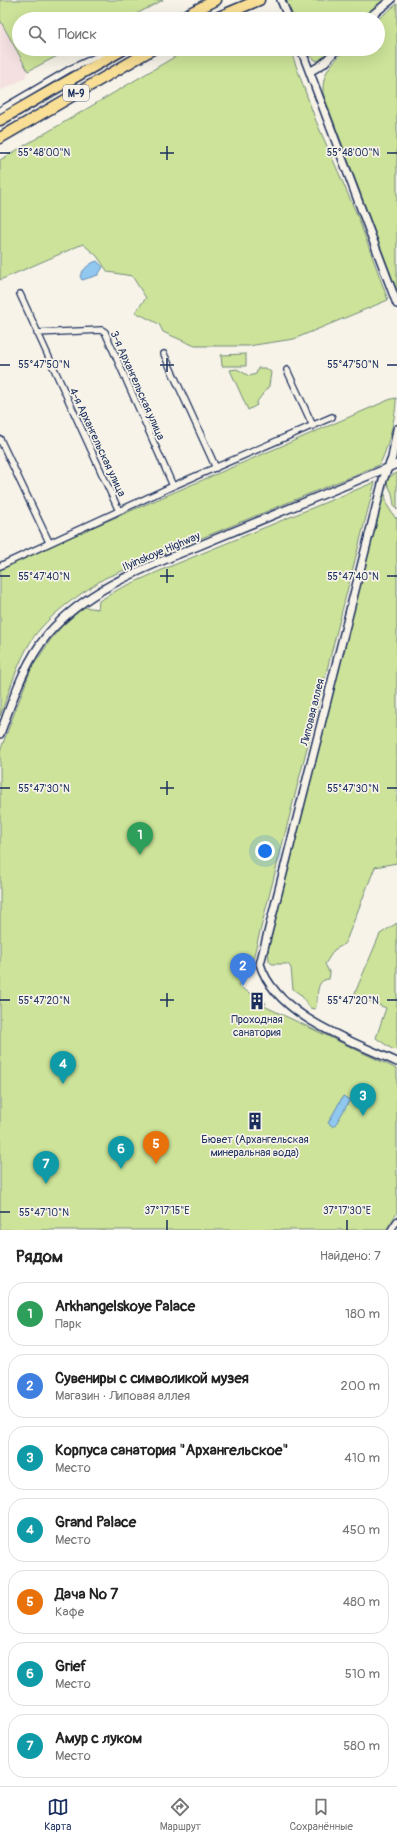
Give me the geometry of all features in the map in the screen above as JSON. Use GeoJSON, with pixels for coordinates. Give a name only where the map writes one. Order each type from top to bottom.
{"type":"FeatureCollection","features":[{"type":"Feature","properties":{"kind":"highway"},"geometry":{"type":"LineString","coordinates":[[192,12],[216,0]]}},
{"type":"Feature","properties":{"kind":"highway"},"geometry":{"type":"LineString","coordinates":[[231,12],[259,0]]}},
{"type":"Feature","properties":{"kind":"highway","name":"М-9"},"geometry":{"type":"LineString","coordinates":[[0,120],[112,56]]}},
{"type":"Feature","properties":{"kind":"highway","name":"М-9"},"geometry":{"type":"LineString","coordinates":[[0,138],[141,56]]}},
{"type":"Feature","properties":{"kind":"street"},"geometry":{"type":"LineString","coordinates":[[281,0],[286,12]]}},
{"type":"Feature","properties":{"kind":"street"},"geometry":{"type":"LineString","coordinates":[[375,12],[390,0]]}},
{"type":"Feature","properties":{"kind":"street"},"geometry":{"type":"LineString","coordinates":[[0,110],[70,69],[98,56]]}},
{"type":"Feature","properties":{"kind":"street"},"geometry":{"type":"LineString","coordinates":[[304,56],[397,304]]}},
{"type":"Feature","properties":{"kind":"street"},"geometry":{"type":"LineString","coordinates":[[310,71],[323,64],[330,56]]}},
{"type":"Feature","properties":{"kind":"street","name":"4-я Архангельская улица"},"geometry":{"type":"LineString","coordinates":[[20,294],[119,511]]}},
{"type":"Feature","properties":{"kind":"street","name":"3-я Архангельская улица"},"geometry":{"type":"LineString","coordinates":[[37,333],[102,330],[105,332],[173,486]]}},
{"type":"Feature","properties":{"kind":"street"},"geometry":{"type":"LineString","coordinates":[[164,354],[216,468]]}},
{"type":"Feature","properties":{"kind":"street"},"geometry":{"type":"LineString","coordinates":[[287,370],[312,426]]}},
{"type":"Feature","properties":{"kind":"street"},"geometry":{"type":"LineString","coordinates":[[0,566],[49,542],[173,486],[332,417]]}},
{"type":"Feature","properties":{"kind":"street","name":"Липовая аллея"},"geometry":{"type":"LineString","coordinates":[[397,430],[371,525],[260,964],[266,978],[282,1000],[291,1007],[339,1036],[397,1062]]}},
{"type":"Feature","properties":{"kind":"street"},"geometry":{"type":"LineString","coordinates":[[0,439],[49,542]]}},
{"type":"Feature","properties":{"kind":"street","name":"Ilyinskoye Highway"},"geometry":{"type":"LineString","coordinates":[[0,734],[17,688],[36,651],[61,620],[94,594],[164,561],[397,464]]}},
{"type":"Feature","properties":{"kind":"street"},"geometry":{"type":"LineString","coordinates":[[391,1230],[397,1221]]}},
{"type":"Feature","properties":{"kind":"shaded area"},"geometry":{"type":"Polygon","coordinates":[[[0,20],[12,42],[12,56],[20,56],[28,71],[24,79],[0,91],[0,20]]]}},
{"type":"Feature","properties":{"kind":"green space"},"geometry":{"type":"Polygon","coordinates":[[[0,0],[163,0],[140,12],[12,12],[12,42],[0,20],[0,0]]]}},
{"type":"Feature","properties":{"kind":"green space"},"geometry":{"type":"Polygon","coordinates":[[[284,0],[385,0],[370,12],[289,12],[284,0]]]}},
{"type":"Feature","properties":{"kind":"green space"},"geometry":{"type":"Polygon","coordinates":[[[397,4],[397,291],[323,93],[326,73],[339,56],[385,56],[385,13],[397,4]]]}},
{"type":"Feature","properties":{"kind":"green space"},"geometry":{"type":"Polygon","coordinates":[[[20,56],[57,56],[28,71],[20,56]]]}},
{"type":"Feature","properties":{"kind":"green space"},"geometry":{"type":"Polygon","coordinates":[[[176,56],[293,56],[316,121],[358,217],[388,300],[294,339],[248,346],[195,346],[163,332],[159,324],[135,312],[146,298],[132,276],[108,272],[97,256],[83,244],[0,280],[0,160],[176,56]]]}},
{"type":"Feature","properties":{"kind":"green space"},"geometry":{"type":"Polygon","coordinates":[[[310,56],[326,56],[325,57],[317,61],[310,56]]]}},
{"type":"Feature","properties":{"kind":"green space"},"geometry":{"type":"Polygon","coordinates":[[[246,354],[246,366],[222,366],[221,355],[246,354]]]}},
{"type":"Feature","properties":{"kind":"green space"},"geometry":{"type":"Polygon","coordinates":[[[258,368],[265,368],[271,372],[269,386],[256,403],[257,405],[248,410],[230,370],[237,369],[249,376],[256,374],[258,368]]]}},
{"type":"Feature","properties":{"kind":"green space"},"geometry":{"type":"Polygon","coordinates":[[[396,398],[391,432],[379,465],[105,578],[62,608],[40,629],[27,648],[0,716],[0,570],[49,546],[396,398]]]}},
{"type":"Feature","properties":{"kind":"green space"},"geometry":{"type":"Polygon","coordinates":[[[397,473],[397,510],[394,505],[392,493],[385,479],[397,473]]]}},
{"type":"Feature","properties":{"kind":"green space"},"geometry":{"type":"Polygon","coordinates":[[[375,482],[253,959],[238,986],[266,1003],[264,1006],[397,1069],[397,1213],[386,1230],[0,1230],[0,751],[31,669],[51,639],[63,625],[84,607],[98,609],[99,601],[119,589],[375,482]]]}},
{"type":"Feature","properties":{"kind":"green space"},"geometry":{"type":"Polygon","coordinates":[[[385,494],[387,505],[396,519],[397,517],[397,863],[375,867],[346,941],[343,945],[334,950],[325,964],[330,974],[329,979],[324,980],[319,986],[315,1009],[310,1008],[301,995],[293,989],[291,968],[288,964],[272,964],[269,961],[268,949],[382,499],[385,494]]]}},
{"type":"Feature","properties":{"kind":"green space"},"geometry":{"type":"Polygon","coordinates":[[[397,923],[397,1050],[392,1049],[376,1038],[386,1008],[354,995],[380,934],[397,923]]]}},
{"type":"Feature","properties":{"kind":"water"},"geometry":{"type":"Polygon","coordinates":[[[97,261],[103,267],[98,275],[82,280],[80,276],[83,271],[89,265],[97,261]]]}},
{"type":"Feature","properties":{"kind":"water"},"geometry":{"type":"Polygon","coordinates":[[[343,1096],[350,1100],[334,1127],[328,1123],[343,1096]]]}},
{"type":"Feature","properties":{"kind":"place","name":"Arkhangelskoye Palace"},"geometry":{"type":"Point","coordinates":[140,855]}},
{"type":"Feature","properties":{"kind":"place","name":"Сувениры с символикой музея"},"geometry":{"type":"Point","coordinates":[243,986]}},
{"type":"Feature","properties":{"kind":"place","name":"Проходная санатория"},"geometry":{"type":"Point","coordinates":[257,1001]}},
{"type":"Feature","properties":{"kind":"place","name":"Grand Palace"},"geometry":{"type":"Point","coordinates":[63,1084]}},
{"type":"Feature","properties":{"kind":"place","name":"Корпуса санатория \"Архангельское\""},"geometry":{"type":"Point","coordinates":[363,1116]}},
{"type":"Feature","properties":{"kind":"place","name":"Бювет (Архангельская минеральная вода)"},"geometry":{"type":"Point","coordinates":[255,1121]}},
{"type":"Feature","properties":{"kind":"place","name":"Дача № 7"},"geometry":{"type":"Point","coordinates":[156,1164]}},
{"type":"Feature","properties":{"kind":"place","name":"Grief"},"geometry":{"type":"Point","coordinates":[121,1169]}},
{"type":"Feature","properties":{"kind":"place","name":"Амур с луком"},"geometry":{"type":"Point","coordinates":[46,1184]}}]}
